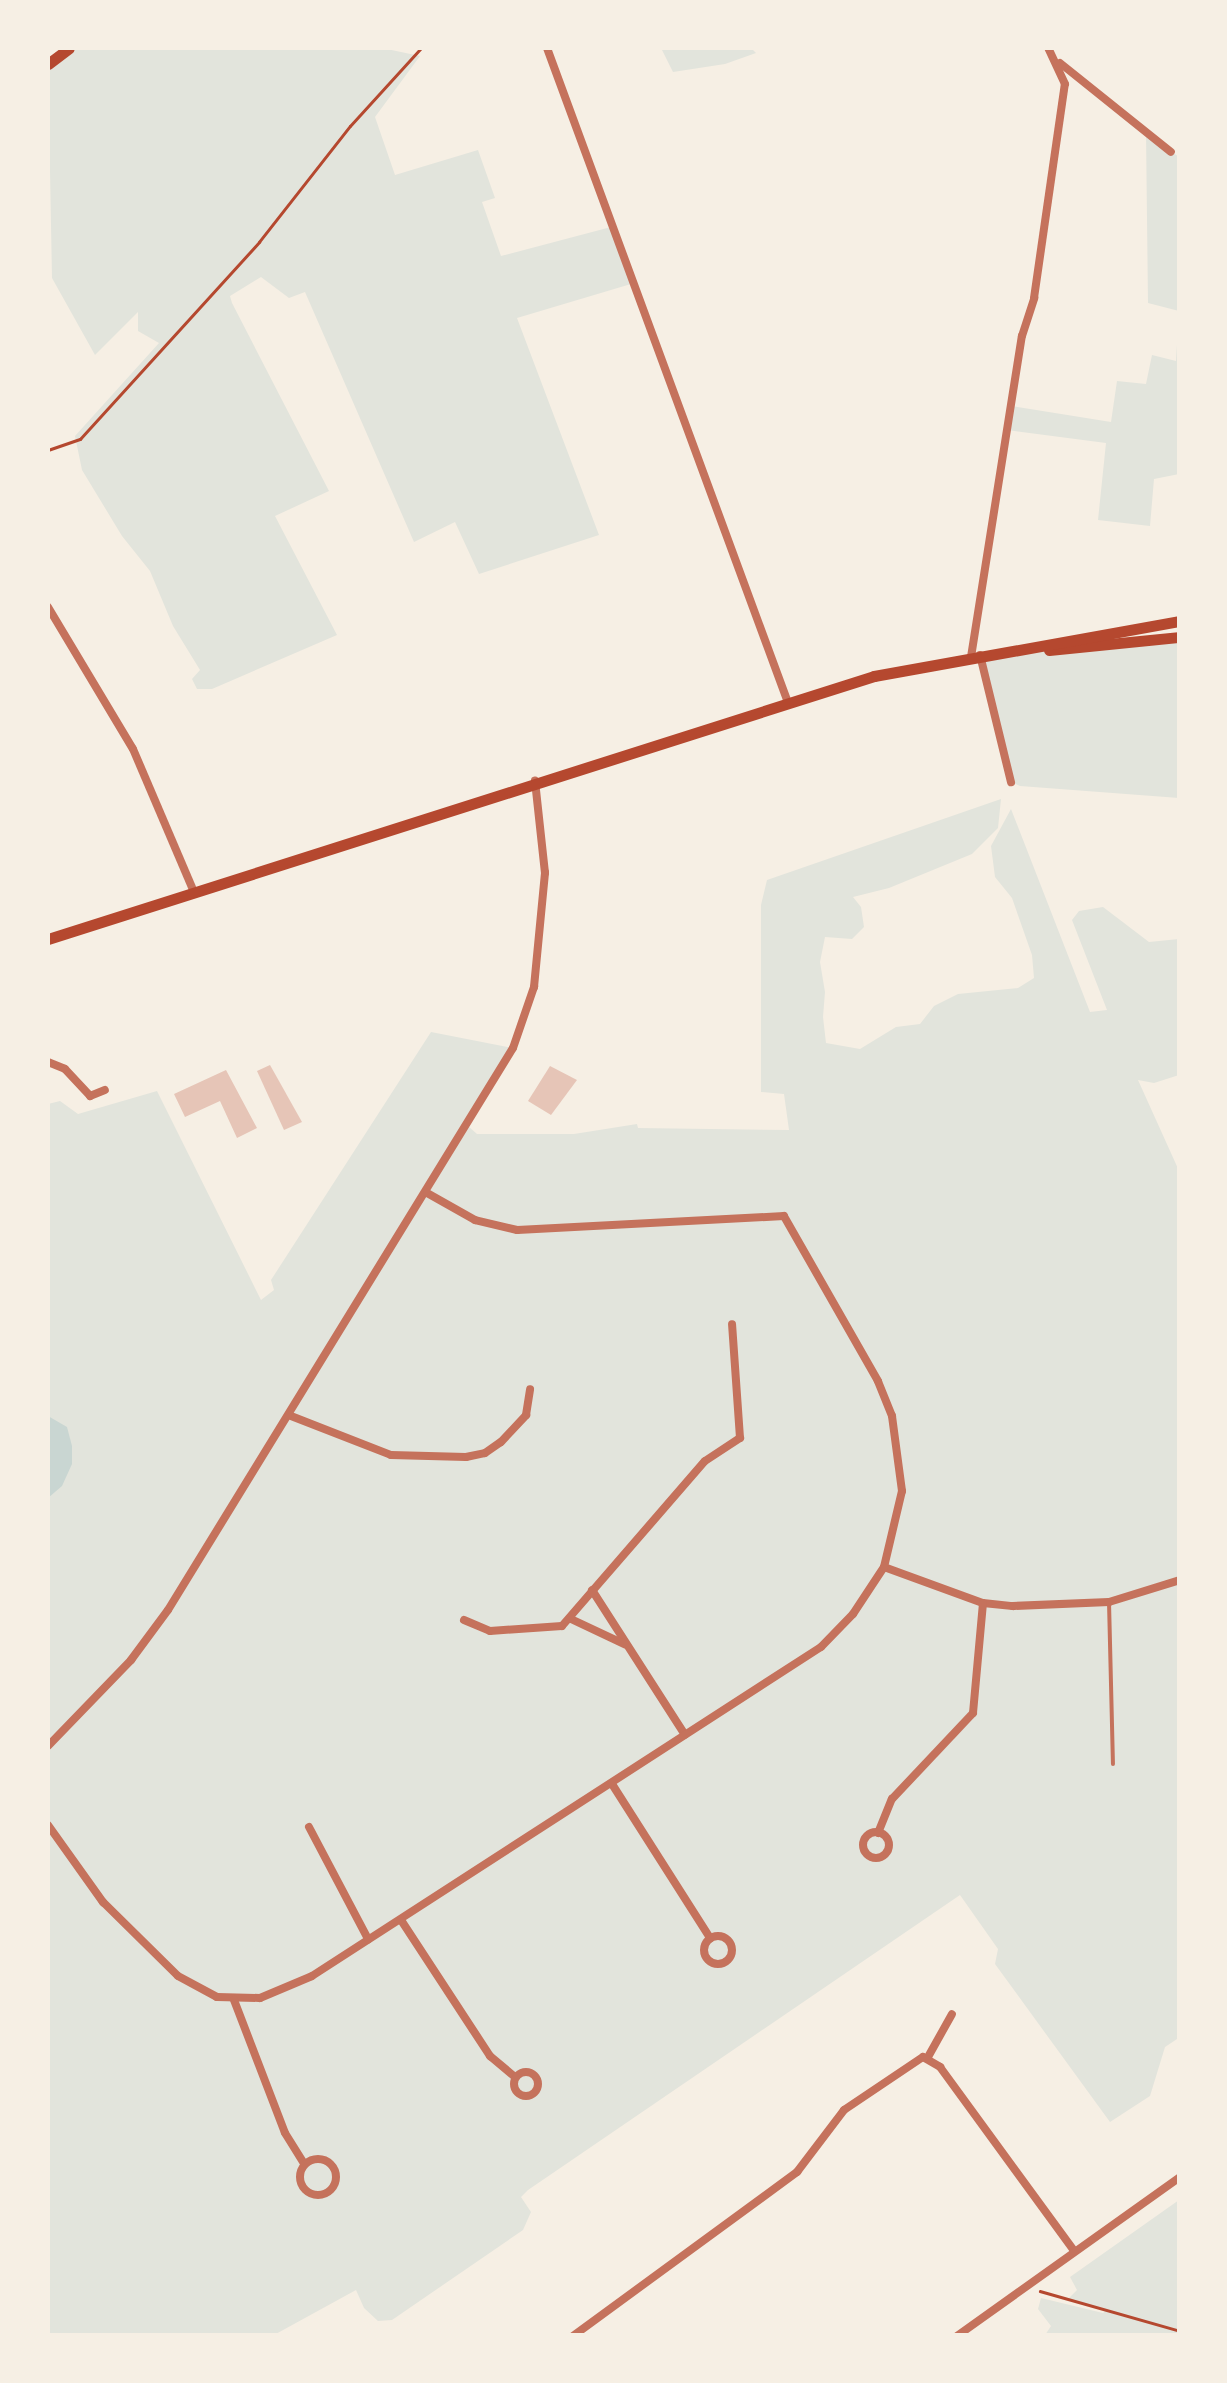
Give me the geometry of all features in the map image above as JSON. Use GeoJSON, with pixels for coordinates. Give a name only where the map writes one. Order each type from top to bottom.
{"type":"FeatureCollection","features":[{"type":"Feature","properties":{"kind":"main road"},"geometry":{"type":"LineString","coordinates":[[48,64],[69,48]]}},
{"type":"Feature","properties":{"kind":"main road"},"geometry":{"type":"LineString","coordinates":[[48,938],[787,700],[874,676],[1180,621]]}},
{"type":"Feature","properties":{"kind":"main road"},"geometry":{"type":"LineString","coordinates":[[1015,651],[1103,648],[1180,637]]}},
{"type":"Feature","properties":{"kind":"street"},"geometry":{"type":"LineString","coordinates":[[547,48],[787,700]]}},
{"type":"Feature","properties":{"kind":"street"},"geometry":{"type":"LineString","coordinates":[[1011,782],[976,656],[1022,336],[1034,298],[1066,84],[1048,48]]}},
{"type":"Feature","properties":{"kind":"street"},"geometry":{"type":"LineString","coordinates":[[1056,60],[1171,152]]}},
{"type":"Feature","properties":{"kind":"street"},"geometry":{"type":"LineString","coordinates":[[48,608],[133,749],[194,892]]}},
{"type":"Feature","properties":{"kind":"street"},"geometry":{"type":"LineString","coordinates":[[48,1746],[150,1636],[291,1416],[513,1048],[534,987],[545,873],[535,781]]}},
{"type":"Feature","properties":{"kind":"street"},"geometry":{"type":"LineString","coordinates":[[48,1062],[65,1070],[90,1096],[105,1090]]}},
{"type":"Feature","properties":{"kind":"street"},"geometry":{"type":"LineString","coordinates":[[48,1825],[103,1902],[178,1976],[196,1988],[234,2000],[283,1991],[401,1920],[821,1647],[853,1614],[884,1567],[902,1492],[892,1416],[878,1381],[784,1216],[517,1230],[475,1220],[427,1193]]}},
{"type":"Feature","properties":{"kind":"street"},"geometry":{"type":"LineString","coordinates":[[464,1620],[482,1630],[512,1632],[550,1630],[571,1619],[583,1600],[705,1461],[740,1438],[732,1324]]}},
{"type":"Feature","properties":{"kind":"street"},"geometry":{"type":"LineString","coordinates":[[291,1416],[392,1455],[466,1457],[485,1453],[502,1442],[526,1415],[530,1389]]}},
{"type":"Feature","properties":{"kind":"street"},"geometry":{"type":"LineString","coordinates":[[884,1567],[983,1602],[1057,1607],[1109,1602],[1180,1580]]}},
{"type":"Feature","properties":{"kind":"street"},"geometry":{"type":"LineString","coordinates":[[592,1590],[685,1735]]}},
{"type":"Feature","properties":{"kind":"street"},"geometry":{"type":"LineString","coordinates":[[878,1833],[892,1799],[973,1713],[983,1602]]}},
{"type":"Feature","properties":{"kind":"street"},"geometry":{"type":"LineString","coordinates":[[571,1619],[624,1644]]}},
{"type":"Feature","properties":{"kind":"street"},"geometry":{"type":"LineString","coordinates":[[612,1784],[710,1938]]}},
{"type":"Feature","properties":{"kind":"street"},"geometry":{"type":"LineString","coordinates":[[309,1827],[368,1939]]}},
{"type":"Feature","properties":{"kind":"street"},"geometry":{"type":"LineString","coordinates":[[401,1920],[490,2056],[515,2077]]}},
{"type":"Feature","properties":{"kind":"street"},"geometry":{"type":"LineString","coordinates":[[234,2000],[285,2132],[304,2164],[300,2180],[305,2190],[315,2194],[331,2190],[336,2180],[331,2164],[315,2159],[304,2164]]}},
{"type":"Feature","properties":{"kind":"street"},"geometry":{"type":"LineString","coordinates":[[928,2057],[952,2014]]}},
{"type":"Feature","properties":{"kind":"street"},"geometry":{"type":"LineString","coordinates":[[928,2057],[1074,2251]]}},
{"type":"Feature","properties":{"kind":"street"},"geometry":{"type":"LineString","coordinates":[[574,2336],[806,2165],[844,2110],[917,2058],[928,2057]]}},
{"type":"Feature","properties":{"kind":"street"},"geometry":{"type":"LineString","coordinates":[[957,2336],[1180,2177]]}},
{"type":"Feature","properties":{"kind":"lane"},"geometry":{"type":"LineString","coordinates":[[1109,1602],[1113,1764]]}},
{"type":"Feature","properties":{"kind":"path"},"geometry":{"type":"LineString","coordinates":[[48,450],[80,439],[259,242],[350,126],[422,48]]}},
{"type":"Feature","properties":{"kind":"path"},"geometry":{"type":"LineString","coordinates":[[1024,2287],[1180,2331]]}},
{"type":"Feature","properties":{"kind":"shaded area"},"geometry":{"type":"Polygon","coordinates":[[[69,48],[382,48],[420,56],[375,117],[395,175],[478,150],[495,198],[482,202],[501,256],[611,227],[631,284],[517,318],[599,535],[479,574],[455,522],[414,542],[305,292],[289,298],[261,277],[230,296],[232,303],[329,491],[275,516],[337,635],[212,689],[197,689],[192,679],[200,670],[173,626],[150,571],[122,536],[82,470],[75,436],[159,343],[138,331],[138,312],[95,355],[52,278],[48,64],[69,48]]]}},
{"type":"Feature","properties":{"kind":"shaded area"},"geometry":{"type":"Polygon","coordinates":[[[661,48],[751,48],[756,53],[725,64],[673,72],[661,48]]]}},
{"type":"Feature","properties":{"kind":"shaded area"},"geometry":{"type":"Polygon","coordinates":[[[1146,133],[1179,157],[1179,311],[1148,303],[1146,133]]]}},
{"type":"Feature","properties":{"kind":"shaded area"},"geometry":{"type":"Polygon","coordinates":[[[1179,311],[1179,474],[1154,479],[1150,526],[1098,520],[1106,443],[1007,430],[1011,406],[1111,422],[1117,381],[1146,384],[1152,355],[1176,361],[1179,311]]]}},
{"type":"Feature","properties":{"kind":"shaded area"},"geometry":{"type":"Polygon","coordinates":[[[1179,637],[1179,798],[1020,786],[1011,782],[980,655],[1179,637]]]}},
{"type":"Feature","properties":{"kind":"shaded area"},"geometry":{"type":"Polygon","coordinates":[[[1001,799],[998,828],[972,854],[889,888],[853,897],[861,907],[864,927],[852,939],[825,937],[820,962],[825,992],[823,1017],[826,1043],[860,1049],[896,1027],[920,1024],[934,1006],[958,994],[1018,988],[1034,978],[1032,955],[1012,898],[995,877],[991,846],[1011,809],[1090,1012],[1107,1010],[1072,920],[1079,911],[1103,907],[1149,942],[1179,939],[1179,1075],[1154,1083],[1138,1080],[1180,1173],[1180,2037],[1165,2047],[1150,2096],[1110,2122],[995,1964],[998,1949],[960,1895],[528,2190],[521,2197],[531,2212],[523,2230],[392,2320],[378,2321],[364,2308],[356,2290],[274,2335],[48,2335],[48,1104],[60,1101],[78,1114],[157,1091],[261,1300],[274,1290],[271,1280],[431,1032],[513,1048],[468,1126],[477,1134],[574,1134],[637,1124],[638,1128],[789,1130],[784,1094],[761,1092],[761,905],[767,880],[1001,799]]]}},
{"type":"Feature","properties":{"kind":"shaded area"},"geometry":{"type":"Polygon","coordinates":[[[48,1416],[67,1427],[72,1464],[62,1486],[48,1498],[48,1416]]]}},
{"type":"Feature","properties":{"kind":"shaded area"},"geometry":{"type":"Polygon","coordinates":[[[1179,2200],[1179,2335],[1045,2335],[1051,2326],[1038,2309],[1041,2298],[1103,2313],[1106,2310],[1068,2299],[1077,2290],[1070,2277],[1179,2200]]]}},
{"type":"Feature","properties":{"kind":"building"},"geometry":{"type":"Polygon","coordinates":[[[270,1065],[302,1122],[284,1130],[257,1071],[270,1065]]]}},
{"type":"Feature","properties":{"kind":"building"},"geometry":{"type":"Polygon","coordinates":[[[550,1066],[577,1080],[551,1115],[528,1101],[550,1066]]]}},
{"type":"Feature","properties":{"kind":"building"},"geometry":{"type":"Polygon","coordinates":[[[226,1070],[257,1128],[237,1138],[220,1101],[185,1117],[174,1094],[226,1070]]]}}]}
